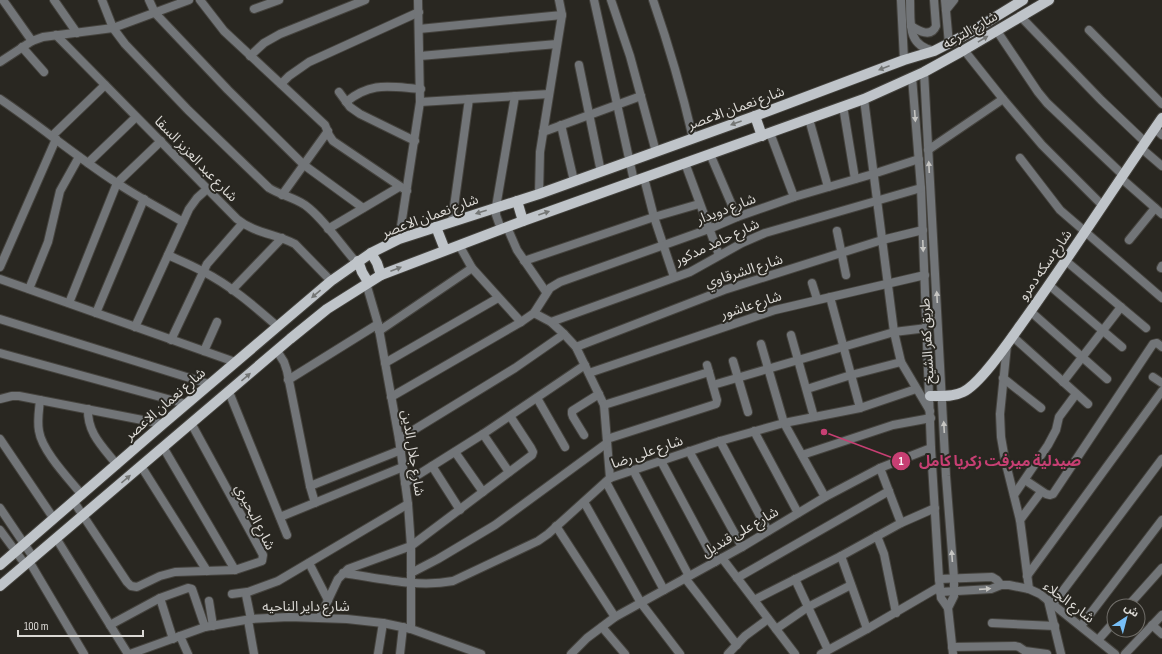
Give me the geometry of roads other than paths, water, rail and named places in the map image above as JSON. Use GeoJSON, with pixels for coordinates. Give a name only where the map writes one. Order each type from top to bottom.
{"type":"FeatureCollection","features":[{"type":"Feature","properties":{"kind":"main road","name":"شارع الترعه"},"geometry":{"type":"LineString","coordinates":[[934,51],[971,32],[1023,0]]}},
{"type":"Feature","properties":{"kind":"main road","name":"شارع الترعه"},"geometry":{"type":"LineString","coordinates":[[924,72],[1021,17],[1043,2]]}},
{"type":"Feature","properties":{"kind":"main road","name":"شارع نعمان الاعصر"},"geometry":{"type":"LineString","coordinates":[[0,565],[277,326],[331,281],[357,261],[371,253],[399,239],[539,194],[755,116],[904,60],[934,51]]}},
{"type":"Feature","properties":{"kind":"main road"},"geometry":{"type":"LineString","coordinates":[[0,586],[290,339],[327,309],[381,275],[523,221],[864,99],[924,72]]}},
{"type":"Feature","properties":{"kind":"main road"},"geometry":{"type":"LineString","coordinates":[[755,116],[766,135]]}},
{"type":"Feature","properties":{"kind":"main road","name":"شارع سكه دمرو"},"geometry":{"type":"LineString","coordinates":[[930,396],[955,395],[963,392],[976,382],[1010,340],[1066,261],[1143,145],[1158,132],[1162,118]]}},
{"type":"Feature","properties":{"kind":"main road"},"geometry":{"type":"LineString","coordinates":[[517,201],[523,221]]}},
{"type":"Feature","properties":{"kind":"main road"},"geometry":{"type":"LineString","coordinates":[[436,227],[445,250]]}},
{"type":"Feature","properties":{"kind":"main road"},"geometry":{"type":"LineString","coordinates":[[371,253],[377,263],[381,275]]}},
{"type":"Feature","properties":{"kind":"main road"},"geometry":{"type":"LineString","coordinates":[[357,261],[367,283]]}},
{"type":"Feature","properties":{"kind":"main road"},"geometry":{"type":"LineString","coordinates":[[277,326],[290,339]]}},
{"type":"Feature","properties":{"kind":"main road"},"geometry":{"type":"LineString","coordinates":[[94,484],[104,497]]}},
{"type":"Feature","properties":{"kind":"street"},"geometry":{"type":"LineString","coordinates":[[3,0],[32,41]]}},
{"type":"Feature","properties":{"kind":"street"},"geometry":{"type":"LineString","coordinates":[[54,0],[77,33]]}},
{"type":"Feature","properties":{"kind":"street"},"geometry":{"type":"LineString","coordinates":[[102,0],[113,28],[125,44],[188,110],[263,183],[275,192],[305,205],[328,228],[357,261]]}},
{"type":"Feature","properties":{"kind":"street"},"geometry":{"type":"LineString","coordinates":[[149,0],[155,13],[228,90],[304,165],[363,208]]}},
{"type":"Feature","properties":{"kind":"street"},"geometry":{"type":"LineString","coordinates":[[0,61],[32,41],[43,37],[56,34],[77,33],[113,28],[189,0]]}},
{"type":"Feature","properties":{"kind":"street"},"geometry":{"type":"LineString","coordinates":[[200,0],[224,31],[323,123],[334,141],[403,189]]}},
{"type":"Feature","properties":{"kind":"street"},"geometry":{"type":"LineString","coordinates":[[254,9],[279,0]]}},
{"type":"Feature","properties":{"kind":"street"},"geometry":{"type":"LineString","coordinates":[[250,56],[264,43],[280,34],[365,0]]}},
{"type":"Feature","properties":{"kind":"street"},"geometry":{"type":"LineString","coordinates":[[399,239],[403,189],[415,141],[420,102],[421,89],[418,0]]}},
{"type":"Feature","properties":{"kind":"street"},"geometry":{"type":"LineString","coordinates":[[539,194],[538,173],[543,132],[562,15],[559,0]]}},
{"type":"Feature","properties":{"kind":"street"},"geometry":{"type":"LineString","coordinates":[[594,0],[629,161],[639,180],[654,217],[674,277]]}},
{"type":"Feature","properties":{"kind":"street"},"geometry":{"type":"LineString","coordinates":[[611,0],[630,56],[656,152]]}},
{"type":"Feature","properties":{"kind":"street"},"geometry":{"type":"LineString","coordinates":[[653,0],[674,64],[693,138]]}},
{"type":"Feature","properties":{"kind":"street"},"geometry":{"type":"LineString","coordinates":[[901,0],[904,60]]}},
{"type":"Feature","properties":{"kind":"street"},"geometry":{"type":"LineString","coordinates":[[910,0],[911,26],[915,41],[927,50],[934,51]]}},
{"type":"Feature","properties":{"kind":"street"},"geometry":{"type":"LineString","coordinates":[[911,26],[924,33],[935,29],[934,0]]}},
{"type":"Feature","properties":{"kind":"street"},"geometry":{"type":"LineString","coordinates":[[944,0],[949,44]]}},
{"type":"Feature","properties":{"kind":"street"},"geometry":{"type":"LineString","coordinates":[[946,10],[954,0]]}},
{"type":"Feature","properties":{"kind":"street"},"geometry":{"type":"LineString","coordinates":[[281,84],[294,72],[309,62],[419,12]]}},
{"type":"Feature","properties":{"kind":"street"},"geometry":{"type":"LineString","coordinates":[[419,29],[562,15]]}},
{"type":"Feature","properties":{"kind":"street"},"geometry":{"type":"LineString","coordinates":[[1021,17],[1162,166]]}},
{"type":"Feature","properties":{"kind":"street"},"geometry":{"type":"LineString","coordinates":[[1089,30],[1162,104]]}},
{"type":"Feature","properties":{"kind":"street"},"geometry":{"type":"LineString","coordinates":[[997,31],[1047,103],[1162,214]]}},
{"type":"Feature","properties":{"kind":"street","name":"شارع عبد العزيز السقا"},"geometry":{"type":"LineString","coordinates":[[56,34],[242,224],[249,228],[282,238],[295,244],[331,281]]}},
{"type":"Feature","properties":{"kind":"street"},"geometry":{"type":"LineString","coordinates":[[420,56],[557,44]]}},
{"type":"Feature","properties":{"kind":"street"},"geometry":{"type":"LineString","coordinates":[[22,47],[44,72]]}},
{"type":"Feature","properties":{"kind":"street"},"geometry":{"type":"LineString","coordinates":[[964,50],[1042,145],[1102,205]]}},
{"type":"Feature","properties":{"kind":"street"},"geometry":{"type":"LineString","coordinates":[[579,65],[600,172]]}},
{"type":"Feature","properties":{"kind":"street","name":"طريق كفر الشيخ"},"geometry":{"type":"LineString","coordinates":[[924,72],[943,396],[946,476],[954,578],[954,591],[948,608],[952,651]]}},
{"type":"Feature","properties":{"kind":"street","name":"طريق كفر الشيخ"},"geometry":{"type":"LineString","coordinates":[[912,77],[921,188],[931,448],[938,578],[939,590],[944,603],[948,608]]}},
{"type":"Feature","properties":{"kind":"street"},"geometry":{"type":"LineString","coordinates":[[0,267],[54,138],[105,85]]}},
{"type":"Feature","properties":{"kind":"street"},"geometry":{"type":"LineString","coordinates":[[346,102],[362,91],[373,87],[384,86],[421,89]]}},
{"type":"Feature","properties":{"kind":"street"},"geometry":{"type":"LineString","coordinates":[[339,92],[346,102],[360,114],[415,141]]}},
{"type":"Feature","properties":{"kind":"street"},"geometry":{"type":"LineString","coordinates":[[420,102],[549,94]]}},
{"type":"Feature","properties":{"kind":"street"},"geometry":{"type":"LineString","coordinates":[[391,397],[534,313],[541,304],[546,292],[524,261],[504,228],[498,222],[496,207],[515,96]]}},
{"type":"Feature","properties":{"kind":"street"},"geometry":{"type":"LineString","coordinates":[[543,132],[641,96]]}},
{"type":"Feature","properties":{"kind":"street"},"geometry":{"type":"LineString","coordinates":[[0,99],[117,183],[183,222]]}},
{"type":"Feature","properties":{"kind":"street"},"geometry":{"type":"LineString","coordinates":[[452,221],[470,99]]}},
{"type":"Feature","properties":{"kind":"street"},"geometry":{"type":"LineString","coordinates":[[802,455],[893,425],[930,415],[901,362],[894,332],[864,99]]}},
{"type":"Feature","properties":{"kind":"street"},"geometry":{"type":"LineString","coordinates":[[928,150],[1003,99]]}},
{"type":"Feature","properties":{"kind":"street"},"geometry":{"type":"LineString","coordinates":[[843,106],[855,179]]}},
{"type":"Feature","properties":{"kind":"street"},"geometry":{"type":"LineString","coordinates":[[88,163],[136,116]]}},
{"type":"Feature","properties":{"kind":"street"},"geometry":{"type":"LineString","coordinates":[[809,119],[828,187]]}},
{"type":"Feature","properties":{"kind":"street"},"geometry":{"type":"LineString","coordinates":[[561,125],[574,181]]}},
{"type":"Feature","properties":{"kind":"street"},"geometry":{"type":"LineString","coordinates":[[282,195],[328,131]]}},
{"type":"Feature","properties":{"kind":"street"},"geometry":{"type":"LineString","coordinates":[[766,135],[794,197]]}},
{"type":"Feature","properties":{"kind":"street"},"geometry":{"type":"LineString","coordinates":[[69,303],[117,183],[160,141]]}},
{"type":"Feature","properties":{"kind":"street"},"geometry":{"type":"LineString","coordinates":[[710,154],[737,217]]}},
{"type":"Feature","properties":{"kind":"street"},"geometry":{"type":"LineString","coordinates":[[29,289],[48,242],[58,197],[79,157]]}},
{"type":"Feature","properties":{"kind":"street"},"geometry":{"type":"LineString","coordinates":[[1020,158],[1060,210],[1162,298]]}},
{"type":"Feature","properties":{"kind":"street","name":"شارع دويدار"},"geometry":{"type":"LineString","coordinates":[[546,292],[560,282],[663,246],[737,217],[794,197],[919,159]]}},
{"type":"Feature","properties":{"kind":"street"},"geometry":{"type":"LineString","coordinates":[[684,163],[719,255]]}},
{"type":"Feature","properties":{"kind":"street","name":"شارع حامد مدكور"},"geometry":{"type":"LineString","coordinates":[[551,322],[700,267],[719,255],[765,233],[921,188]]}},
{"type":"Feature","properties":{"kind":"street"},"geometry":{"type":"LineString","coordinates":[[135,327],[183,222],[197,198],[207,189]]}},
{"type":"Feature","properties":{"kind":"street"},"geometry":{"type":"LineString","coordinates":[[328,228],[363,208],[403,189]]}},
{"type":"Feature","properties":{"kind":"street"},"geometry":{"type":"LineString","coordinates":[[96,313],[144,199]]}},
{"type":"Feature","properties":{"kind":"street"},"geometry":{"type":"LineString","coordinates":[[524,261],[654,217],[699,204]]}},
{"type":"Feature","properties":{"kind":"street"},"geometry":{"type":"LineString","coordinates":[[1129,240],[1155,208]]}},
{"type":"Feature","properties":{"kind":"street"},"geometry":{"type":"LineString","coordinates":[[171,340],[203,271],[212,257],[242,224]]}},
{"type":"Feature","properties":{"kind":"street","name":"شارع الشرقاوي"},"geometry":{"type":"LineString","coordinates":[[576,347],[724,290],[882,240],[923,230]]}},
{"type":"Feature","properties":{"kind":"street"},"geometry":{"type":"LineString","coordinates":[[837,231],[846,275]]}},
{"type":"Feature","properties":{"kind":"street"},"geometry":{"type":"LineString","coordinates":[[232,290],[282,238]]}},
{"type":"Feature","properties":{"kind":"street"},"geometry":{"type":"LineString","coordinates":[[459,245],[472,268],[520,322]]}},
{"type":"Feature","properties":{"kind":"street"},"geometry":{"type":"LineString","coordinates":[[168,254],[203,271],[232,290],[256,307],[277,326]]}},
{"type":"Feature","properties":{"kind":"street"},"geometry":{"type":"LineString","coordinates":[[1066,261],[1146,328]]}},
{"type":"Feature","properties":{"kind":"street"},"geometry":{"type":"LineString","coordinates":[[288,380],[378,327],[472,268]]}},
{"type":"Feature","properties":{"kind":"street","name":"شارع عاشور"},"geometry":{"type":"LineString","coordinates":[[589,373],[775,310],[924,275]]}},
{"type":"Feature","properties":{"kind":"street"},"geometry":{"type":"LineString","coordinates":[[0,279],[235,362]]}},
{"type":"Feature","properties":{"kind":"street","name":"شارع جلال الدين"},"geometry":{"type":"LineString","coordinates":[[367,283],[385,363],[399,439],[408,504],[411,546],[411,583],[407,628],[400,654]]}},
{"type":"Feature","properties":{"kind":"street"},"geometry":{"type":"LineString","coordinates":[[812,283],[817,299]]}},
{"type":"Feature","properties":{"kind":"street"},"geometry":{"type":"LineString","coordinates":[[1049,285],[1122,347]]}},
{"type":"Feature","properties":{"kind":"street"},"geometry":{"type":"LineString","coordinates":[[830,297],[860,408]]}},
{"type":"Feature","properties":{"kind":"street"},"geometry":{"type":"LineString","coordinates":[[385,363],[498,298]]}},
{"type":"Feature","properties":{"kind":"street"},"geometry":{"type":"LineString","coordinates":[[1063,382],[1121,307]]}},
{"type":"Feature","properties":{"kind":"street"},"geometry":{"type":"LineString","coordinates":[[1030,311],[1107,379]]}},
{"type":"Feature","properties":{"kind":"street"},"geometry":{"type":"LineString","coordinates":[[534,313],[551,322],[576,347],[599,394],[604,405],[608,480],[664,590]]}},
{"type":"Feature","properties":{"kind":"street"},"geometry":{"type":"LineString","coordinates":[[0,319],[209,384]]}},
{"type":"Feature","properties":{"kind":"street"},"geometry":{"type":"LineString","coordinates":[[204,351],[217,322]]}},
{"type":"Feature","properties":{"kind":"street"},"geometry":{"type":"LineString","coordinates":[[713,385],[894,332],[927,328]]}},
{"type":"Feature","properties":{"kind":"street"},"geometry":{"type":"LineString","coordinates":[[399,439],[515,368],[564,334]]}},
{"type":"Feature","properties":{"kind":"street"},"geometry":{"type":"LineString","coordinates":[[791,335],[814,417]]}},
{"type":"Feature","properties":{"kind":"street"},"geometry":{"type":"LineString","coordinates":[[1029,589],[1020,520],[1005,460],[1000,414],[1003,378],[1010,340],[1088,404]]}},
{"type":"Feature","properties":{"kind":"street"},"geometry":{"type":"LineString","coordinates":[[1024,480],[1047,495],[1053,494],[1153,344],[1157,343],[1162,347]]}},
{"type":"Feature","properties":{"kind":"street"},"geometry":{"type":"LineString","coordinates":[[761,344],[784,423],[825,497]]}},
{"type":"Feature","properties":{"kind":"street"},"geometry":{"type":"LineString","coordinates":[[277,351],[284,362],[310,486],[315,503]]}},
{"type":"Feature","properties":{"kind":"street"},"geometry":{"type":"LineString","coordinates":[[0,353],[186,404]]}},
{"type":"Feature","properties":{"kind":"street"},"geometry":{"type":"LineString","coordinates":[[733,362],[748,412]]}},
{"type":"Feature","properties":{"kind":"street"},"geometry":{"type":"LineString","coordinates":[[807,389],[851,375],[901,362]]}},
{"type":"Feature","properties":{"kind":"street"},"geometry":{"type":"LineString","coordinates":[[405,483],[483,434],[585,365]]}},
{"type":"Feature","properties":{"kind":"street"},"geometry":{"type":"LineString","coordinates":[[411,573],[438,559],[495,525],[607,441],[716,404],[717,400],[708,368],[604,405]]}},
{"type":"Feature","properties":{"kind":"street"},"geometry":{"type":"LineString","coordinates":[[1153,377],[1162,383]]}},
{"type":"Feature","properties":{"kind":"street"},"geometry":{"type":"LineString","coordinates":[[1003,378],[1041,408]]}},
{"type":"Feature","properties":{"kind":"street","name":"شارع على رضا"},"geometry":{"type":"LineString","coordinates":[[343,573],[411,583],[444,583],[453,581],[538,541],[608,480],[633,470],[720,441],[784,423],[860,408],[916,389]]}},
{"type":"Feature","properties":{"kind":"street"},"geometry":{"type":"LineString","coordinates":[[1027,576],[1162,391]]}},
{"type":"Feature","properties":{"kind":"street"},"geometry":{"type":"LineString","coordinates":[[229,392],[287,535]]}},
{"type":"Feature","properties":{"kind":"street"},"geometry":{"type":"LineString","coordinates":[[584,435],[573,417],[572,411],[599,394]]}},
{"type":"Feature","properties":{"kind":"street"},"geometry":{"type":"LineString","coordinates":[[1014,495],[1048,446],[1056,430],[1059,417],[1076,394]]}},
{"type":"Feature","properties":{"kind":"street"},"geometry":{"type":"LineString","coordinates":[[0,399],[12,396],[40,400],[162,424]]}},
{"type":"Feature","properties":{"kind":"street"},"geometry":{"type":"LineString","coordinates":[[537,398],[565,447]]}},
{"type":"Feature","properties":{"kind":"street","name":"شارع البحيري"},"geometry":{"type":"LineString","coordinates":[[40,400],[38,419],[39,432],[44,445],[78,498],[83,515],[127,582],[131,586],[137,587],[160,576],[175,572],[235,570],[260,562],[263,558],[191,423]]}},
{"type":"Feature","properties":{"kind":"street"},"geometry":{"type":"LineString","coordinates":[[88,410],[89,426],[93,434],[117,464]]}},
{"type":"Feature","properties":{"kind":"street"},"geometry":{"type":"LineString","coordinates":[[320,617],[338,579],[343,573],[354,566],[411,546],[532,455],[533,452],[510,416]]}},
{"type":"Feature","properties":{"kind":"street"},"geometry":{"type":"LineString","coordinates":[[754,431],[798,513]]}},
{"type":"Feature","properties":{"kind":"street"},"geometry":{"type":"LineString","coordinates":[[483,434],[509,472]]}},
{"type":"Feature","properties":{"kind":"street"},"geometry":{"type":"LineString","coordinates":[[0,439],[54,519]]}},
{"type":"Feature","properties":{"kind":"street"},"geometry":{"type":"LineString","coordinates":[[720,441],[768,531]]}},
{"type":"Feature","properties":{"kind":"street"},"geometry":{"type":"LineString","coordinates":[[163,447],[235,570]]}},
{"type":"Feature","properties":{"kind":"street","name":"شارع على قنديل"},"geometry":{"type":"LineString","coordinates":[[571,654],[587,638],[615,617],[742,547],[825,497],[880,468],[931,448]]}},
{"type":"Feature","properties":{"kind":"street"},"geometry":{"type":"LineString","coordinates":[[310,486],[400,450]]}},
{"type":"Feature","properties":{"kind":"street"},"geometry":{"type":"LineString","coordinates":[[689,451],[742,547]]}},
{"type":"Feature","properties":{"kind":"street"},"geometry":{"type":"LineString","coordinates":[[455,452],[483,492]]}},
{"type":"Feature","properties":{"kind":"street"},"geometry":{"type":"LineString","coordinates":[[1061,654],[1050,602],[1162,459]]}},
{"type":"Feature","properties":{"kind":"street"},"geometry":{"type":"LineString","coordinates":[[661,461],[718,560],[737,578],[795,654]]}},
{"type":"Feature","properties":{"kind":"street"},"geometry":{"type":"LineString","coordinates":[[141,466],[207,571]]}},
{"type":"Feature","properties":{"kind":"street"},"geometry":{"type":"LineString","coordinates":[[432,466],[460,510]]}},
{"type":"Feature","properties":{"kind":"street"},"geometry":{"type":"LineString","coordinates":[[280,517],[403,467]]}},
{"type":"Feature","properties":{"kind":"street"},"geometry":{"type":"LineString","coordinates":[[880,468],[901,523]]}},
{"type":"Feature","properties":{"kind":"street"},"geometry":{"type":"LineString","coordinates":[[633,470],[687,577],[737,645]]}},
{"type":"Feature","properties":{"kind":"street"},"geometry":{"type":"LineString","coordinates":[[933,476],[946,476]]}},
{"type":"Feature","properties":{"kind":"street"},"geometry":{"type":"LineString","coordinates":[[737,578],[889,491]]}},
{"type":"Feature","properties":{"kind":"street"},"geometry":{"type":"LineString","coordinates":[[1020,520],[1041,492]]}},
{"type":"Feature","properties":{"kind":"street"},"geometry":{"type":"LineString","coordinates":[[584,502],[640,603],[680,654]]}},
{"type":"Feature","properties":{"kind":"street"},"geometry":{"type":"LineString","coordinates":[[232,594],[247,592],[278,581],[408,504]]}},
{"type":"Feature","properties":{"kind":"street"},"geometry":{"type":"LineString","coordinates":[[0,508],[25,544],[29,560],[84,654]]}},
{"type":"Feature","properties":{"kind":"street"},"geometry":{"type":"LineString","coordinates":[[754,600],[901,523],[935,508]]}},
{"type":"Feature","properties":{"kind":"street"},"geometry":{"type":"LineString","coordinates":[[1081,626],[1162,520]]}},
{"type":"Feature","properties":{"kind":"street"},"geometry":{"type":"LineString","coordinates":[[556,526],[615,617]]}},
{"type":"Feature","properties":{"kind":"street"},"geometry":{"type":"LineString","coordinates":[[0,530],[16,551],[29,560]]}},
{"type":"Feature","properties":{"kind":"street"},"geometry":{"type":"LineString","coordinates":[[876,536],[884,554],[896,613]]}},
{"type":"Feature","properties":{"kind":"street"},"geometry":{"type":"LineString","coordinates":[[56,538],[129,654]]}},
{"type":"Feature","properties":{"kind":"street"},"geometry":{"type":"LineString","coordinates":[[840,556],[867,629]]}},
{"type":"Feature","properties":{"kind":"street"},"geometry":{"type":"LineString","coordinates":[[309,563],[328,600]]}},
{"type":"Feature","properties":{"kind":"street"},"geometry":{"type":"LineString","coordinates":[[1135,598],[1162,568]]}},
{"type":"Feature","properties":{"kind":"street","name":"شارع الجلاء"},"geometry":{"type":"LineString","coordinates":[[938,578],[992,577],[1002,585]]}},
{"type":"Feature","properties":{"kind":"street"},"geometry":{"type":"LineString","coordinates":[[796,579],[824,652],[939,590]]}},
{"type":"Feature","properties":{"kind":"street"},"geometry":{"type":"LineString","coordinates":[[776,629],[808,607],[851,585]]}},
{"type":"Feature","properties":{"kind":"street","name":"شارع الجلاء"},"geometry":{"type":"LineString","coordinates":[[939,590],[954,591],[991,589],[1002,585],[1029,589],[1040,594],[1115,654]]}},
{"type":"Feature","properties":{"kind":"street"},"geometry":{"type":"LineString","coordinates":[[110,625],[160,598],[190,588],[193,591],[209,626]]}},
{"type":"Feature","properties":{"kind":"street"},"geometry":{"type":"LineString","coordinates":[[247,592],[254,654]]}},
{"type":"Feature","properties":{"kind":"street"},"geometry":{"type":"LineString","coordinates":[[160,598],[176,637],[188,654]]}},
{"type":"Feature","properties":{"kind":"street"},"geometry":{"type":"LineString","coordinates":[[209,601],[209,626]]}},
{"type":"Feature","properties":{"kind":"street"},"geometry":{"type":"LineString","coordinates":[[1125,654],[1162,615]]}},
{"type":"Feature","properties":{"kind":"street","name":"شارع داير الناحيه"},"geometry":{"type":"LineString","coordinates":[[129,654],[209,626],[289,616],[320,617],[407,628],[481,654]]}},
{"type":"Feature","properties":{"kind":"street"},"geometry":{"type":"LineString","coordinates":[[728,654],[745,636],[768,619]]}},
{"type":"Feature","properties":{"kind":"street"},"geometry":{"type":"LineString","coordinates":[[992,623],[1055,626]]}},
{"type":"Feature","properties":{"kind":"street"},"geometry":{"type":"LineString","coordinates":[[378,654],[384,624]]}},
{"type":"Feature","properties":{"kind":"street"},"geometry":{"type":"LineString","coordinates":[[1152,625],[1162,634]]}},
{"type":"Feature","properties":{"kind":"street"},"geometry":{"type":"LineString","coordinates":[[602,627],[625,654]]}},
{"type":"Feature","properties":{"kind":"street"},"geometry":{"type":"LineString","coordinates":[[1098,640],[1106,631]]}},
{"type":"Feature","properties":{"kind":"street"},"geometry":{"type":"LineString","coordinates":[[952,651],[1003,650],[1017,646],[1025,651],[1047,654]]}},
{"type":"Feature","properties":{"kind":"street"},"geometry":{"type":"LineString","coordinates":[[460,654],[466,648]]}},
{"type":"Feature","properties":{"kind":"place","name":"صيدلية ميرفت زكريا كامل"},"geometry":{"type":"Point","coordinates":[824,432]}}]}
